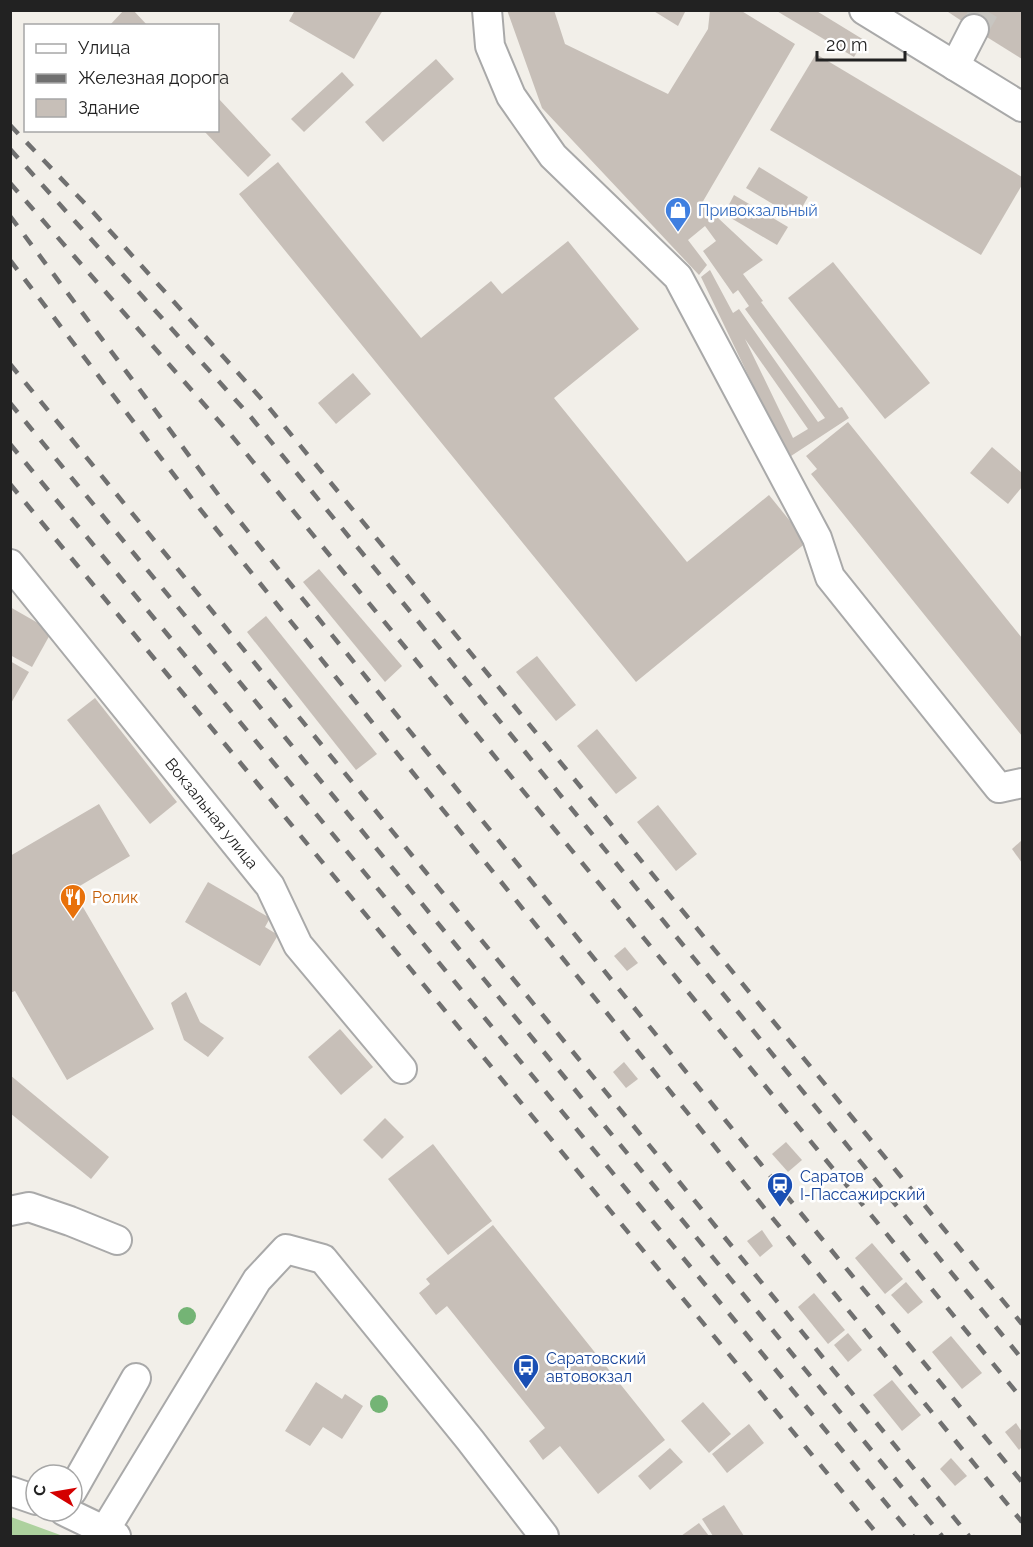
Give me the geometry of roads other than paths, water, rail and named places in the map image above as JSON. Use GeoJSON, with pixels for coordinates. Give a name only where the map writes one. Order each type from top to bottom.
{"type":"FeatureCollection","features":[{"type":"Feature","properties":{"kind":"street"},"geometry":{"type":"LineString","coordinates":[[487,10],[490,46],[511,96],[553,156],[678,277],[817,538],[830,577],[999,788],[1023,783]]}},
{"type":"Feature","properties":{"kind":"street"},"geometry":{"type":"LineString","coordinates":[[864,10],[1023,107]]}},
{"type":"Feature","properties":{"kind":"street"},"geometry":{"type":"LineString","coordinates":[[955,66],[974,30]]}},
{"type":"Feature","properties":{"kind":"street","name":"Вокзальная улица"},"geometry":{"type":"LineString","coordinates":[[10,564],[270,886],[298,945],[402,1069]]}},
{"type":"Feature","properties":{"kind":"street"},"geometry":{"type":"LineString","coordinates":[[10,1211],[29,1208],[117,1240]]}},
{"type":"Feature","properties":{"kind":"street"},"geometry":{"type":"LineString","coordinates":[[84,1520],[111,1533],[257,1280],[286,1249],[323,1258],[470,1440],[544,1536]]}},
{"type":"Feature","properties":{"kind":"street"},"geometry":{"type":"LineString","coordinates":[[84,1470],[136,1378]]}},
{"type":"Feature","properties":{"kind":"tunnel"},"geometry":{"type":"LineString","coordinates":[[974,29],[985,10]]}},
{"type":"Feature","properties":{"kind":"railway"},"geometry":{"type":"LineString","coordinates":[[10,125],[93,212],[266,404],[1022,1324]]}},
{"type":"Feature","properties":{"kind":"railway"},"geometry":{"type":"LineString","coordinates":[[10,149],[250,416],[1022,1359]]}},
{"type":"Feature","properties":{"kind":"railway"},"geometry":{"type":"LineString","coordinates":[[10,183],[231,435],[1022,1399]]}},
{"type":"Feature","properties":{"kind":"railway"},"geometry":{"type":"LineString","coordinates":[[10,216],[220,497],[790,1200],[1022,1482]]}},
{"type":"Feature","properties":{"kind":"railway"},"geometry":{"type":"LineString","coordinates":[[10,260],[200,509],[770,1215],[1022,1522]]}},
{"type":"Feature","properties":{"kind":"railway"},"geometry":{"type":"LineString","coordinates":[[10,364],[969,1536]]}},
{"type":"Feature","properties":{"kind":"railway"},"geometry":{"type":"LineString","coordinates":[[10,403],[942,1536]]}},
{"type":"Feature","properties":{"kind":"railway"},"geometry":{"type":"LineString","coordinates":[[10,444],[913,1536]]}},
{"type":"Feature","properties":{"kind":"railway"},"geometry":{"type":"LineString","coordinates":[[10,484],[879,1536]]}},
{"type":"Feature","properties":{"kind":"place","name":"Привокзальный"},"geometry":{"type":"Point","coordinates":[678,233]}},
{"type":"Feature","properties":{"kind":"place","name":"Ролик"},"geometry":{"type":"Point","coordinates":[73,920]}},
{"type":"Feature","properties":{"kind":"place","name":"Саратов I-Пассажирский"},"geometry":{"type":"Point","coordinates":[780,1208]}},
{"type":"Feature","properties":{"kind":"place","name":"Саратовский автовокзал"},"geometry":{"type":"Point","coordinates":[526,1390]}}]}
